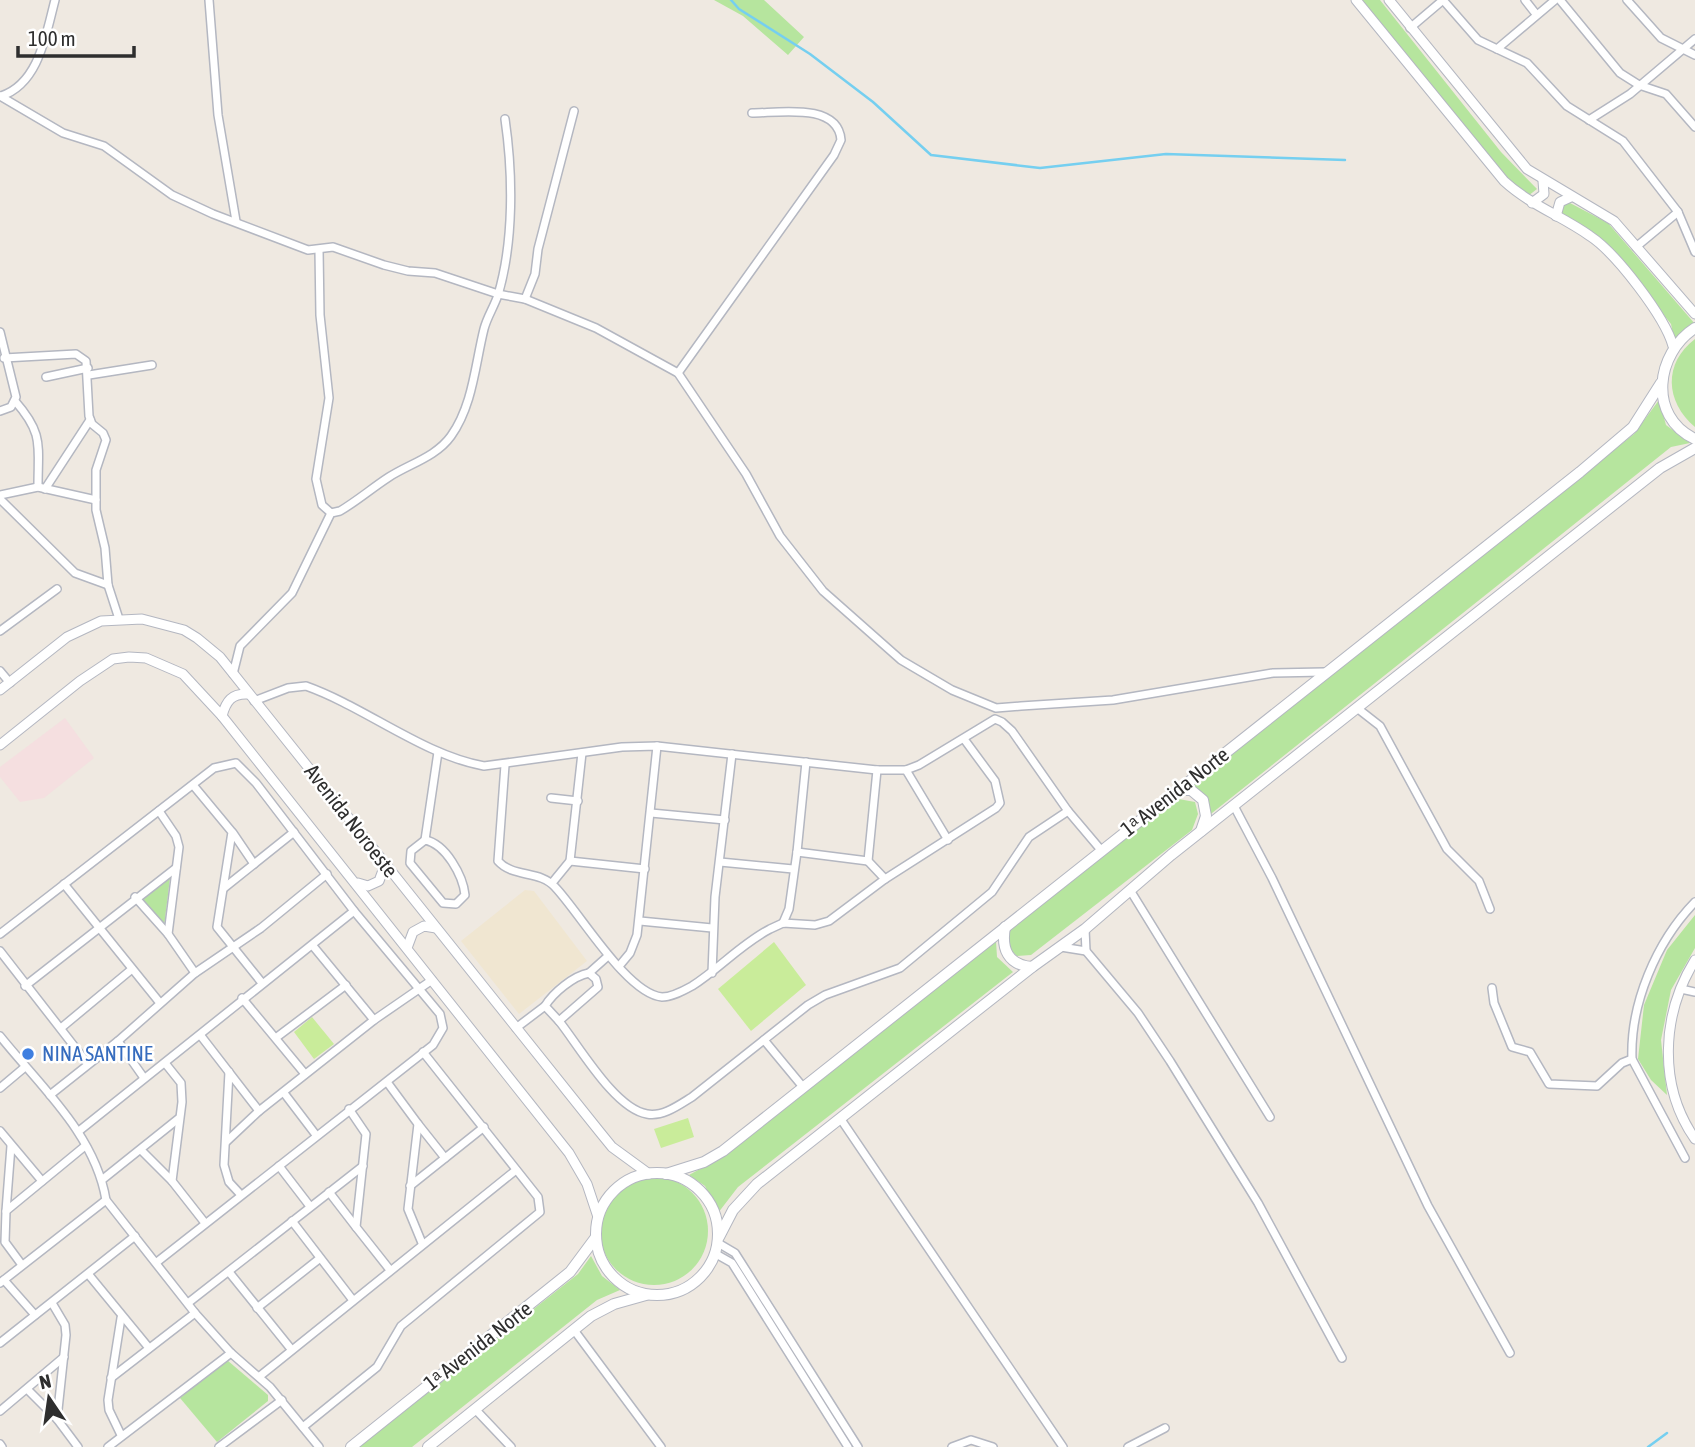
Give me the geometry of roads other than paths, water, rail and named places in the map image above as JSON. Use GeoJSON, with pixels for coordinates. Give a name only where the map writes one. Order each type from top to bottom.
{"type":"FeatureCollection","features":[{"type":"Feature","properties":{"kind":"main road"},"geometry":{"type":"LineString","coordinates":[[1673,346],[1695,328]]}},
{"type":"Feature","properties":{"kind":"main road","name":"1ᵃ Avenida Norte"},"geometry":{"type":"LineString","coordinates":[[666,1174],[704,1162],[723,1151],[1633,427],[1661,383],[1664,363],[1673,346]]}},
{"type":"Feature","properties":{"kind":"main road"},"geometry":{"type":"LineString","coordinates":[[1661,383],[1664,403],[1673,421],[1695,439]]}},
{"type":"Feature","properties":{"kind":"main road"},"geometry":{"type":"LineString","coordinates":[[718,1244],[717,1218],[710,1202],[690,1183],[666,1174],[632,1178],[617,1188],[598,1217],[596,1237],[600,1257],[611,1274],[627,1287],[646,1294],[664,1295],[681,1291],[708,1269],[733,1210],[749,1190],[1032,967],[1085,929],[1201,831],[1660,468],[1695,448]]}},
{"type":"Feature","properties":{"kind":"main road"},"geometry":{"type":"LineString","coordinates":[[1179,790],[1191,790],[1203,800],[1206,816],[1201,831]]}},
{"type":"Feature","properties":{"kind":"main road"},"geometry":{"type":"LineString","coordinates":[[1005,927],[1003,942],[1007,955],[1015,963],[1032,967]]}},
{"type":"Feature","properties":{"kind":"main road","name":"1ᵃ Avenida Norte"},"geometry":{"type":"LineString","coordinates":[[351,1447],[569,1272],[596,1237]]}},
{"type":"Feature","properties":{"kind":"main road"},"geometry":{"type":"LineString","coordinates":[[428,1447],[574,1330],[614,1304],[646,1294]]}},
{"type":"Feature","properties":{"kind":"street"},"geometry":{"type":"LineString","coordinates":[[1,96],[13,92],[32,72],[55,0]]}},
{"type":"Feature","properties":{"kind":"street"},"geometry":{"type":"LineString","coordinates":[[209,0],[220,128],[236,221]]}},
{"type":"Feature","properties":{"kind":"street"},"geometry":{"type":"LineString","coordinates":[[1356,0],[1492,168],[1532,203],[1589,235],[1609,253],[1662,319],[1673,346]]}},
{"type":"Feature","properties":{"kind":"street"},"geometry":{"type":"LineString","coordinates":[[1389,0],[1511,153],[1543,181],[1614,221],[1695,314]]}},
{"type":"Feature","properties":{"kind":"street"},"geometry":{"type":"LineString","coordinates":[[1410,27],[1443,0],[1478,40],[1527,63],[1567,106],[1623,141],[1678,212],[1695,252]]}},
{"type":"Feature","properties":{"kind":"street"},"geometry":{"type":"LineString","coordinates":[[1525,0],[1536,14]]}},
{"type":"Feature","properties":{"kind":"street"},"geometry":{"type":"LineString","coordinates":[[1497,49],[1555,0]]}},
{"type":"Feature","properties":{"kind":"street"},"geometry":{"type":"LineString","coordinates":[[1560,0],[1610,62],[1639,85],[1666,94],[1695,127]]}},
{"type":"Feature","properties":{"kind":"street"},"geometry":{"type":"LineString","coordinates":[[1627,0],[1661,38],[1695,55]]}},
{"type":"Feature","properties":{"kind":"street"},"geometry":{"type":"LineString","coordinates":[[1589,120],[1639,85],[1695,39]]}},
{"type":"Feature","properties":{"kind":"street"},"geometry":{"type":"LineString","coordinates":[[1,96],[63,133],[104,146],[172,195],[307,250],[333,247],[408,271],[452,277],[498,294],[525,299],[596,328],[678,373],[746,474],[780,536],[823,591],[901,660],[952,690],[996,708],[1113,700],[1273,673],[1324,672]]}},
{"type":"Feature","properties":{"kind":"street"},"geometry":{"type":"LineString","coordinates":[[525,299],[535,274],[538,250],[574,111]]}},
{"type":"Feature","properties":{"kind":"street"},"geometry":{"type":"LineString","coordinates":[[678,373],[834,155],[841,140],[836,125],[824,116],[752,113]]}},
{"type":"Feature","properties":{"kind":"street"},"geometry":{"type":"LineString","coordinates":[[331,513],[340,511],[391,476],[431,455],[451,436],[470,393],[487,318],[498,294],[510,198],[505,119]]}},
{"type":"Feature","properties":{"kind":"street"},"geometry":{"type":"LineString","coordinates":[[1532,203],[1544,194],[1543,181]]}},
{"type":"Feature","properties":{"kind":"street"},"geometry":{"type":"LineString","coordinates":[[1556,216],[1560,202],[1571,197]]}},
{"type":"Feature","properties":{"kind":"street"},"geometry":{"type":"LineString","coordinates":[[1636,247],[1678,212]]}},
{"type":"Feature","properties":{"kind":"street"},"geometry":{"type":"LineString","coordinates":[[319,250],[320,315],[329,398],[316,479],[322,505],[331,513]]}},
{"type":"Feature","properties":{"kind":"street"},"geometry":{"type":"LineString","coordinates":[[0,332],[15,401],[33,421],[38,433],[42,488]]}},
{"type":"Feature","properties":{"kind":"street"},"geometry":{"type":"LineString","coordinates":[[5,358],[76,354],[83,356],[89,372],[90,420],[42,488]]}},
{"type":"Feature","properties":{"kind":"street"},"geometry":{"type":"LineString","coordinates":[[46,377],[152,365]]}},
{"type":"Feature","properties":{"kind":"street"},"geometry":{"type":"LineString","coordinates":[[0,411],[10,407],[15,401]]}},
{"type":"Feature","properties":{"kind":"street"},"geometry":{"type":"LineString","coordinates":[[90,420],[106,440],[96,470],[96,500],[105,548],[108,584],[118,619]]}},
{"type":"Feature","properties":{"kind":"street"},"geometry":{"type":"LineString","coordinates":[[0,497],[42,488],[96,500]]}},
{"type":"Feature","properties":{"kind":"street"},"geometry":{"type":"LineString","coordinates":[[0,497],[75,573],[108,584]]}},
{"type":"Feature","properties":{"kind":"street"},"geometry":{"type":"LineString","coordinates":[[233,674],[240,646],[273,615],[300,580],[331,513]]}},
{"type":"Feature","properties":{"kind":"street"},"geometry":{"type":"LineString","coordinates":[[0,631],[57,589]]}},
{"type":"Feature","properties":{"kind":"street","name":"Avenida Noroeste"},"geometry":{"type":"LineString","coordinates":[[0,690],[68,637],[101,621],[142,619],[184,630],[209,646],[612,1147],[649,1174]]}},
{"type":"Feature","properties":{"kind":"street","name":"Avenida Noroeste"},"geometry":{"type":"LineString","coordinates":[[0,745],[80,681],[113,659],[146,658],[183,674],[222,716],[579,1167],[598,1217]]}},
{"type":"Feature","properties":{"kind":"street"},"geometry":{"type":"LineString","coordinates":[[0,671],[9,683]]}},
{"type":"Feature","properties":{"kind":"street"},"geometry":{"type":"LineString","coordinates":[[222,716],[230,699],[237,694],[251,698],[306,686],[438,752],[464,762],[505,765],[622,747],[657,746],[877,770],[906,770],[964,740],[995,719]]}},
{"type":"Feature","properties":{"kind":"street"},"geometry":{"type":"LineString","coordinates":[[995,719],[996,708]]}},
{"type":"Feature","properties":{"kind":"street"},"geometry":{"type":"LineString","coordinates":[[1357,708],[1380,726],[1447,849],[1479,881],[1490,909]]}},
{"type":"Feature","properties":{"kind":"street"},"geometry":{"type":"LineString","coordinates":[[995,719],[1012,731],[1068,811],[1101,850]]}},
{"type":"Feature","properties":{"kind":"street"},"geometry":{"type":"LineString","coordinates":[[505,765],[498,861],[514,872],[552,883],[608,956],[620,965],[636,985],[652,995],[664,997],[688,988],[712,973],[757,936],[783,923],[816,925],[829,921],[885,879],[948,840],[1000,803],[995,781],[964,740]]}},
{"type":"Feature","properties":{"kind":"street"},"geometry":{"type":"LineString","coordinates":[[620,965],[635,944],[640,921],[657,746]]}},
{"type":"Feature","properties":{"kind":"street"},"geometry":{"type":"LineString","coordinates":[[425,840],[438,846],[461,877],[465,895],[456,904],[443,903],[410,863],[411,851],[425,840],[438,752]]}},
{"type":"Feature","properties":{"kind":"street"},"geometry":{"type":"LineString","coordinates":[[552,883],[570,861],[582,753]]}},
{"type":"Feature","properties":{"kind":"street"},"geometry":{"type":"LineString","coordinates":[[712,973],[712,928],[732,754]]}},
{"type":"Feature","properties":{"kind":"street"},"geometry":{"type":"LineString","coordinates":[[783,923],[789,909],[806,762]]}},
{"type":"Feature","properties":{"kind":"street"},"geometry":{"type":"LineString","coordinates":[[0,934],[214,768],[236,764],[256,783],[443,1022],[441,1036],[423,1052],[158,1262]]}},
{"type":"Feature","properties":{"kind":"street"},"geometry":{"type":"LineString","coordinates":[[868,860],[877,770]]}},
{"type":"Feature","properties":{"kind":"street"},"geometry":{"type":"LineString","coordinates":[[906,770],[948,840]]}},
{"type":"Feature","properties":{"kind":"street"},"geometry":{"type":"LineString","coordinates":[[193,785],[232,832],[254,864]]}},
{"type":"Feature","properties":{"kind":"street"},"geometry":{"type":"LineString","coordinates":[[551,798],[578,802]]}},
{"type":"Feature","properties":{"kind":"street"},"geometry":{"type":"LineString","coordinates":[[1234,806],[1272,878],[1428,1206],[1510,1353]]}},
{"type":"Feature","properties":{"kind":"street"},"geometry":{"type":"LineString","coordinates":[[159,811],[176,836],[179,847],[168,934]]}},
{"type":"Feature","properties":{"kind":"street"},"geometry":{"type":"LineString","coordinates":[[545,1006],[625,1105],[649,1115],[672,1109],[692,1097],[825,995],[900,968],[992,892],[1029,837],[1068,811]]}},
{"type":"Feature","properties":{"kind":"street"},"geometry":{"type":"LineString","coordinates":[[651,813],[725,820]]}},
{"type":"Feature","properties":{"kind":"street"},"geometry":{"type":"LineString","coordinates":[[232,832],[217,926],[262,984]]}},
{"type":"Feature","properties":{"kind":"street"},"geometry":{"type":"LineString","coordinates":[[223,888],[294,832]]}},
{"type":"Feature","properties":{"kind":"street"},"geometry":{"type":"LineString","coordinates":[[797,852],[868,860],[885,879]]}},
{"type":"Feature","properties":{"kind":"street"},"geometry":{"type":"LineString","coordinates":[[570,861],[645,869]]}},
{"type":"Feature","properties":{"kind":"street"},"geometry":{"type":"LineString","coordinates":[[720,862],[793,869]]}},
{"type":"Feature","properties":{"kind":"street"},"geometry":{"type":"LineString","coordinates":[[356,883],[374,885],[383,877],[385,865]]}},
{"type":"Feature","properties":{"kind":"street"},"geometry":{"type":"LineString","coordinates":[[25,986],[135,897],[176,868]]}},
{"type":"Feature","properties":{"kind":"street"},"geometry":{"type":"LineString","coordinates":[[50,1094],[118,1041],[195,973],[234,948],[327,874]]}},
{"type":"Feature","properties":{"kind":"street"},"geometry":{"type":"LineString","coordinates":[[64,884],[160,1003]]}},
{"type":"Feature","properties":{"kind":"street"},"geometry":{"type":"LineString","coordinates":[[1130,890],[1270,1117]]}},
{"type":"Feature","properties":{"kind":"street"},"geometry":{"type":"LineString","coordinates":[[135,897],[168,934],[195,973]]}},
{"type":"Feature","properties":{"kind":"street"},"geometry":{"type":"LineString","coordinates":[[1685,1158],[1632,1059],[1634,1022],[1647,979],[1671,933],[1695,902]]}},
{"type":"Feature","properties":{"kind":"street"},"geometry":{"type":"LineString","coordinates":[[79,1131],[354,911]]}},
{"type":"Feature","properties":{"kind":"street"},"geometry":{"type":"LineString","coordinates":[[640,921],[712,928]]}},
{"type":"Feature","properties":{"kind":"street"},"geometry":{"type":"LineString","coordinates":[[407,948],[413,932],[424,926],[436,928]]}},
{"type":"Feature","properties":{"kind":"street"},"geometry":{"type":"LineString","coordinates":[[1085,929],[1086,951],[1138,1013],[1170,1061],[1258,1203],[1342,1358]]}},
{"type":"Feature","properties":{"kind":"street"},"geometry":{"type":"LineString","coordinates":[[313,946],[374,1020]]}},
{"type":"Feature","properties":{"kind":"street"},"geometry":{"type":"LineString","coordinates":[[1061,947],[1086,951]]}},
{"type":"Feature","properties":{"kind":"street"},"geometry":{"type":"LineString","coordinates":[[0,951],[88,1063]]}},
{"type":"Feature","properties":{"kind":"street"},"geometry":{"type":"LineString","coordinates":[[516,1028],[570,982],[589,973],[608,956]]}},
{"type":"Feature","properties":{"kind":"street"},"geometry":{"type":"LineString","coordinates":[[1695,960],[1681,989],[1670,1025],[1669,1078],[1673,1098],[1695,1139]]}},
{"type":"Feature","properties":{"kind":"street"},"geometry":{"type":"LineString","coordinates":[[61,1028],[132,969]]}},
{"type":"Feature","properties":{"kind":"street"},"geometry":{"type":"LineString","coordinates":[[559,1021],[598,987],[596,979],[589,973]]}},
{"type":"Feature","properties":{"kind":"street"},"geometry":{"type":"LineString","coordinates":[[226,1142],[305,1074],[374,1020],[432,980]]}},
{"type":"Feature","properties":{"kind":"street"},"geometry":{"type":"LineString","coordinates":[[277,1037],[346,985]]}},
{"type":"Feature","properties":{"kind":"street"},"geometry":{"type":"LineString","coordinates":[[1492,988],[1494,1003],[1512,1047],[1530,1052],[1549,1084],[1597,1086],[1622,1063],[1632,1059]]}},
{"type":"Feature","properties":{"kind":"street"},"geometry":{"type":"LineString","coordinates":[[1681,989],[1695,992]]}},
{"type":"Feature","properties":{"kind":"street"},"geometry":{"type":"LineString","coordinates":[[242,998],[305,1074]]}},
{"type":"Feature","properties":{"kind":"street"},"geometry":{"type":"LineString","coordinates":[[201,1035],[259,1111]]}},
{"type":"Feature","properties":{"kind":"street"},"geometry":{"type":"LineString","coordinates":[[0,1036],[79,1131],[103,1179],[106,1199],[158,1262],[195,1313],[231,1353],[260,1376],[319,1447]]}},
{"type":"Feature","properties":{"kind":"street"},"geometry":{"type":"LineString","coordinates":[[764,1040],[803,1087]]}},
{"type":"Feature","properties":{"kind":"street"},"geometry":{"type":"LineString","coordinates":[[118,1041],[144,1078]]}},
{"type":"Feature","properties":{"kind":"street"},"geometry":{"type":"LineString","coordinates":[[303,1427],[377,1367],[401,1326],[414,1314],[538,1216],[541,1202],[423,1052]]}},
{"type":"Feature","properties":{"kind":"street"},"geometry":{"type":"LineString","coordinates":[[165,1063],[181,1083],[182,1102],[172,1181]]}},
{"type":"Feature","properties":{"kind":"street"},"geometry":{"type":"LineString","coordinates":[[0,1088],[25,1067]]}},
{"type":"Feature","properties":{"kind":"street"},"geometry":{"type":"LineString","coordinates":[[229,1072],[225,1174],[241,1195]]}},
{"type":"Feature","properties":{"kind":"street"},"geometry":{"type":"LineString","coordinates":[[387,1082],[445,1158]]}},
{"type":"Feature","properties":{"kind":"street"},"geometry":{"type":"LineString","coordinates":[[284,1093],[316,1135]]}},
{"type":"Feature","properties":{"kind":"street"},"geometry":{"type":"LineString","coordinates":[[349,1109],[366,1134],[356,1227]]}},
{"type":"Feature","properties":{"kind":"street"},"geometry":{"type":"LineString","coordinates":[[840,1118],[1063,1447]]}},
{"type":"Feature","properties":{"kind":"street"},"geometry":{"type":"LineString","coordinates":[[103,1179],[178,1119]]}},
{"type":"Feature","properties":{"kind":"street"},"geometry":{"type":"LineString","coordinates":[[418,1124],[408,1214],[422,1243]]}},
{"type":"Feature","properties":{"kind":"street"},"geometry":{"type":"LineString","coordinates":[[410,1186],[484,1127]]}},
{"type":"Feature","properties":{"kind":"street"},"geometry":{"type":"LineString","coordinates":[[0,1131],[42,1181]]}},
{"type":"Feature","properties":{"kind":"street"},"geometry":{"type":"LineString","coordinates":[[11,1146],[5,1242],[22,1265]]}},
{"type":"Feature","properties":{"kind":"street"},"geometry":{"type":"LineString","coordinates":[[6,1211],[85,1146]]}},
{"type":"Feature","properties":{"kind":"street"},"geometry":{"type":"LineString","coordinates":[[141,1150],[172,1181],[205,1223]]}},
{"type":"Feature","properties":{"kind":"street"},"geometry":{"type":"LineString","coordinates":[[279,1166],[309,1205]]}},
{"type":"Feature","properties":{"kind":"street"},"geometry":{"type":"LineString","coordinates":[[188,1303],[309,1205],[363,1166]]}},
{"type":"Feature","properties":{"kind":"street"},"geometry":{"type":"LineString","coordinates":[[260,1376],[352,1299],[516,1170]]}},
{"type":"Feature","properties":{"kind":"street"},"geometry":{"type":"LineString","coordinates":[[329,1192],[390,1270]]}},
{"type":"Feature","properties":{"kind":"street"},"geometry":{"type":"LineString","coordinates":[[35,1315],[2,1281],[106,1199]]}},
{"type":"Feature","properties":{"kind":"street"},"geometry":{"type":"LineString","coordinates":[[292,1221],[352,1299]]}},
{"type":"Feature","properties":{"kind":"street"},"geometry":{"type":"LineString","coordinates":[[0,1343],[135,1236]]}},
{"type":"Feature","properties":{"kind":"street"},"geometry":{"type":"LineString","coordinates":[[718,1244],[848,1447]]}},
{"type":"Feature","properties":{"kind":"street"},"geometry":{"type":"LineString","coordinates":[[718,1244],[735,1254],[858,1447]]}},
{"type":"Feature","properties":{"kind":"street"},"geometry":{"type":"LineString","coordinates":[[257,1308],[319,1259]]}},
{"type":"Feature","properties":{"kind":"street"},"geometry":{"type":"LineString","coordinates":[[229,1272],[291,1349]]}},
{"type":"Feature","properties":{"kind":"street"},"geometry":{"type":"LineString","coordinates":[[89,1275],[121,1318],[149,1348]]}},
{"type":"Feature","properties":{"kind":"street"},"geometry":{"type":"LineString","coordinates":[[52,1303],[65,1325],[65,1357],[57,1419]]}},
{"type":"Feature","properties":{"kind":"street"},"geometry":{"type":"LineString","coordinates":[[111,1378],[195,1313]]}},
{"type":"Feature","properties":{"kind":"street"},"geometry":{"type":"LineString","coordinates":[[121,1318],[111,1378],[109,1410],[121,1435]]}},
{"type":"Feature","properties":{"kind":"street"},"geometry":{"type":"LineString","coordinates":[[574,1330],[661,1447]]}},
{"type":"Feature","properties":{"kind":"street"},"geometry":{"type":"LineString","coordinates":[[108,1447],[231,1353]]}},
{"type":"Feature","properties":{"kind":"street"},"geometry":{"type":"LineString","coordinates":[[0,1411],[65,1357]]}},
{"type":"Feature","properties":{"kind":"street"},"geometry":{"type":"LineString","coordinates":[[27,1389],[57,1419],[78,1447]]}},
{"type":"Feature","properties":{"kind":"street"},"geometry":{"type":"LineString","coordinates":[[219,1447],[282,1401]]}},
{"type":"Feature","properties":{"kind":"street"},"geometry":{"type":"LineString","coordinates":[[475,1409],[511,1447]]}},
{"type":"Feature","properties":{"kind":"street"},"geometry":{"type":"LineString","coordinates":[[1128,1447],[1165,1429]]}},
{"type":"Feature","properties":{"kind":"street"},"geometry":{"type":"LineString","coordinates":[[952,1447],[971,1440],[993,1447]]}},
{"type":"Feature","properties":{"kind":"waterway"},"geometry":{"type":"LineString","coordinates":[[731,0],[739,9],[810,54],[873,102],[931,155],[1040,168],[1166,154],[1345,160]]}},
{"type":"Feature","properties":{"kind":"waterway"},"geometry":{"type":"LineString","coordinates":[[1648,1447],[1667,1433]]}},
{"type":"Feature","properties":{"kind":"place","name":"NINA SANTINE"},"geometry":{"type":"Point","coordinates":[28,1054]}}]}
